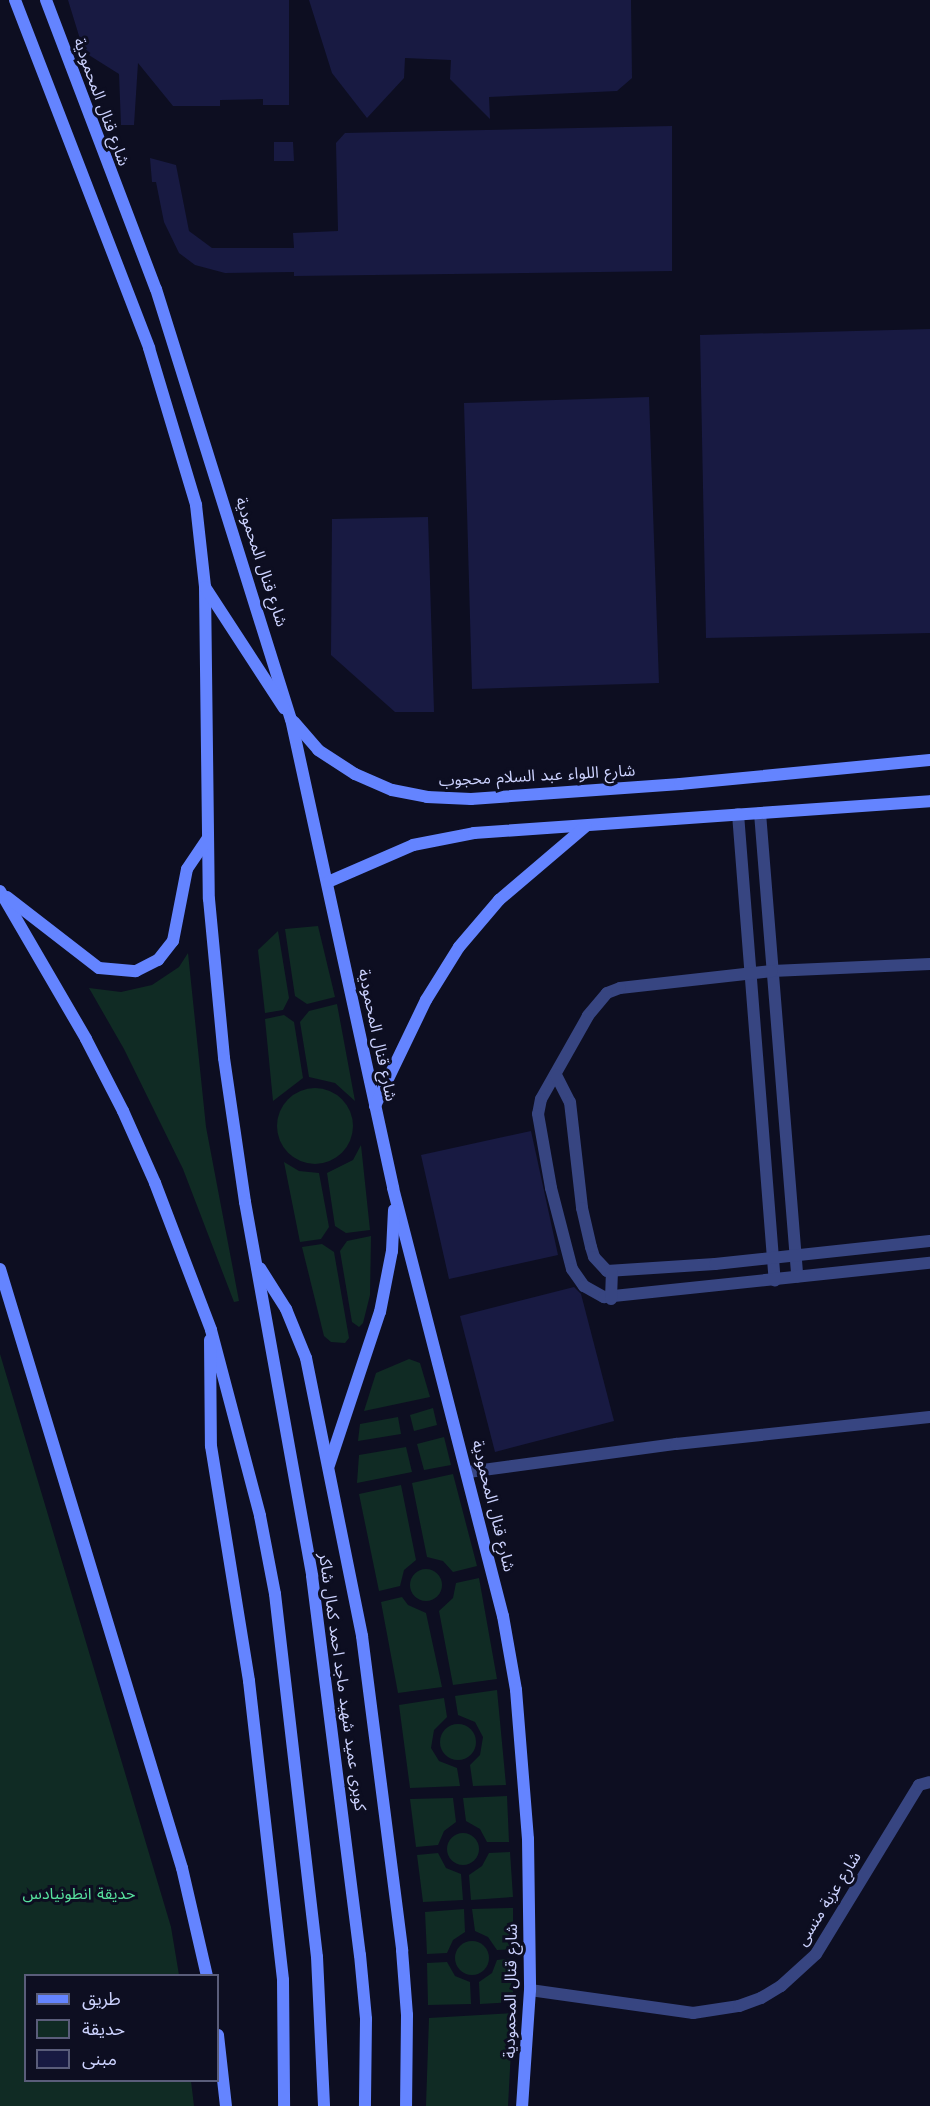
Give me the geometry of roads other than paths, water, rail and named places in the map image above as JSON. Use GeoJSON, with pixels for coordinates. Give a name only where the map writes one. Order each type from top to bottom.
{"type":"FeatureCollection","features":[{"type":"Feature","properties":{"kind":"main road"},"geometry":{"type":"LineString","coordinates":[[1,892],[99,968],[136,971],[158,960],[173,941],[187,869],[208,838],[205,586],[196,505],[149,348],[15,0]]}},
{"type":"Feature","properties":{"kind":"main road","name":"شارع قنال المحمودية"},"geometry":{"type":"LineString","coordinates":[[46,0],[156,289],[291,719],[393,1188],[468,1472],[503,1616],[516,1690],[528,1839],[530,1990],[522,2106]]}},
{"type":"Feature","properties":{"kind":"main road","name":"شارع اللواء عبد السلام محجوب"},"geometry":{"type":"LineString","coordinates":[[205,586],[291,719],[318,750],[355,774],[392,790],[428,797],[471,799],[680,784],[930,760]]}},
{"type":"Feature","properties":{"kind":"main road"},"geometry":{"type":"LineString","coordinates":[[328,882],[384,855],[443,838],[588,825],[930,801]]}},
{"type":"Feature","properties":{"kind":"main road"},"geometry":{"type":"LineString","coordinates":[[375,1106],[426,1000],[459,947],[499,900],[588,825]]}},
{"type":"Feature","properties":{"kind":"main road","name":"كوبرى عميد شهيد ماجد احمد كمال شاكر"},"geometry":{"type":"LineString","coordinates":[[208,838],[209,899],[224,1058],[312,1576],[360,1955],[366,2019],[365,2106]]}},
{"type":"Feature","properties":{"kind":"main road"},"geometry":{"type":"LineString","coordinates":[[1,892],[86,1040],[123,1111],[168,1215],[211,1330],[260,1516],[275,1594],[317,1957],[324,2106]]}},
{"type":"Feature","properties":{"kind":"main road"},"geometry":{"type":"LineString","coordinates":[[328,1466],[387,1282],[394,1220],[393,1188]]}},
{"type":"Feature","properties":{"kind":"main road"},"geometry":{"type":"LineString","coordinates":[[258,1265],[286,1309],[306,1358],[360,1624],[387,1814],[407,2015],[406,2106]]}},
{"type":"Feature","properties":{"kind":"main road"},"geometry":{"type":"LineString","coordinates":[[0,1269],[182,1868],[207,1974]]}},
{"type":"Feature","properties":{"kind":"main road"},"geometry":{"type":"LineString","coordinates":[[211,1330],[211,1446],[249,1681],[284,1980],[284,2106]]}},
{"type":"Feature","properties":{"kind":"main road"},"geometry":{"type":"LineString","coordinates":[[219,2044],[226,2106]]}},
{"type":"Feature","properties":{"kind":"street"},"geometry":{"type":"LineString","coordinates":[[760,813],[797,1277]]}},
{"type":"Feature","properties":{"kind":"street"},"geometry":{"type":"LineString","coordinates":[[738,814],[753,974],[775,1281]]}},
{"type":"Feature","properties":{"kind":"street"},"geometry":{"type":"LineString","coordinates":[[930,964],[772,971],[637,985],[607,993],[588,1016],[542,1099],[538,1113],[551,1188],[572,1269],[584,1286],[611,1299],[930,1263]]}},
{"type":"Feature","properties":{"kind":"street"},"geometry":{"type":"LineString","coordinates":[[556,1075],[570,1102],[582,1208],[591,1247],[600,1265],[612,1273],[930,1241]]}},
{"type":"Feature","properties":{"kind":"street"},"geometry":{"type":"LineString","coordinates":[[611,1299],[612,1273]]}},
{"type":"Feature","properties":{"kind":"street"},"geometry":{"type":"LineString","coordinates":[[468,1472],[676,1444],[930,1417]]}},
{"type":"Feature","properties":{"kind":"street","name":"شارع عزبة منسى"},"geometry":{"type":"LineString","coordinates":[[530,1990],[693,2013],[739,2006],[761,1998],[781,1986],[816,1954],[924,1783]]}},
{"type":"Feature","properties":{"kind":"park label","name":"حديقة انطونيادس"},"geometry":{"type":"Point","coordinates":[79,1894]}}]}
